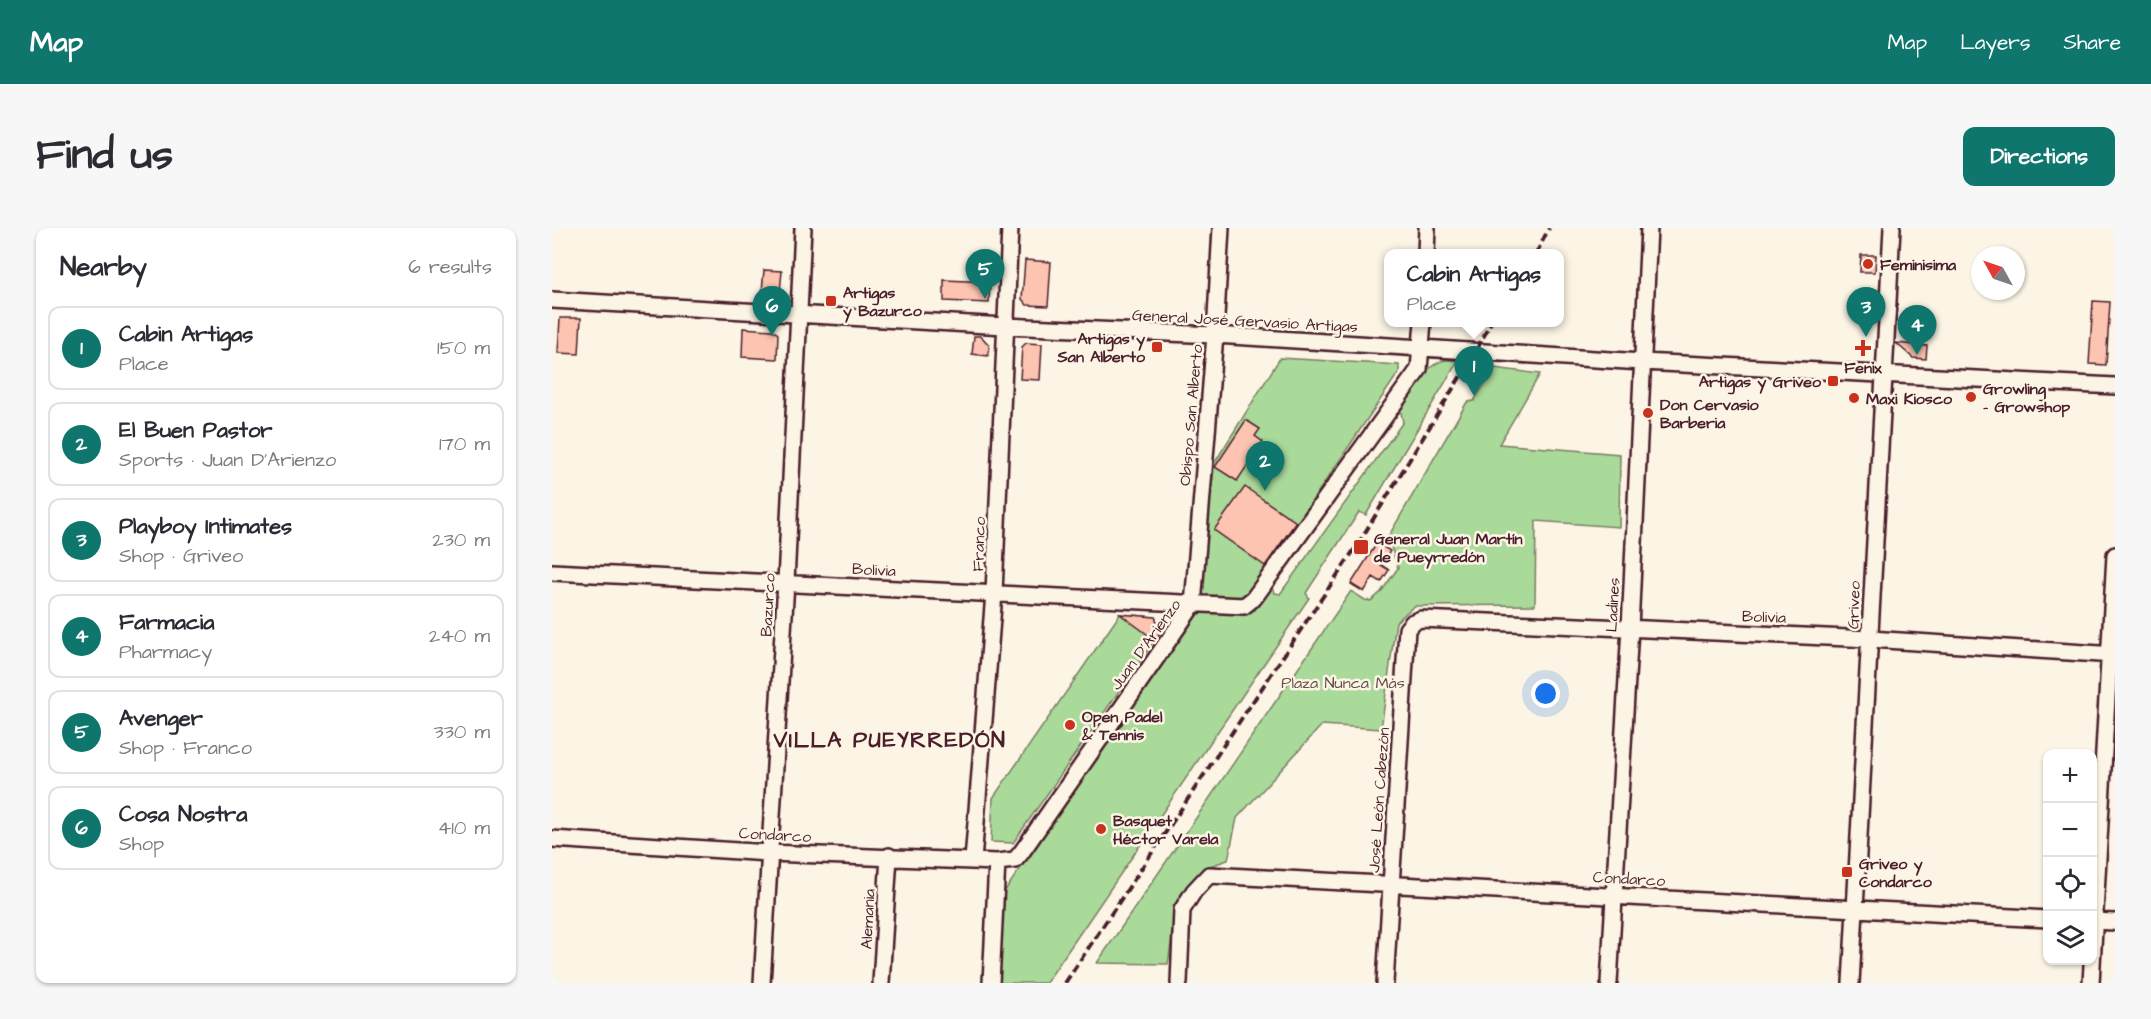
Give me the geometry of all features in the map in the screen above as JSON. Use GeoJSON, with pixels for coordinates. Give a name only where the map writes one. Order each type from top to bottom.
{"type":"FeatureCollection","features":[{"type":"Feature","properties":{"kind":"street","name":"Bazurco"},"geometry":{"type":"LineString","coordinates":[[762,983],[786,582],[803,228]]}},
{"type":"Feature","properties":{"kind":"street","name":"Franco"},"geometry":{"type":"LineString","coordinates":[[973,861],[994,593],[1010,228]]}},
{"type":"Feature","properties":{"kind":"street","name":"Obispo San Alberto"},"geometry":{"type":"LineString","coordinates":[[1193,605],[1215,334],[1221,228]]}},
{"type":"Feature","properties":{"kind":"street"},"geometry":{"type":"LineString","coordinates":[[1426,249],[1427,228]]}},
{"type":"Feature","properties":{"kind":"street","name":"Ladines"},"geometry":{"type":"LineString","coordinates":[[1609,983],[1630,628],[1649,228]]}},
{"type":"Feature","properties":{"kind":"street","name":"Griveo"},"geometry":{"type":"LineString","coordinates":[[1851,983],[1892,228]]}},
{"type":"Feature","properties":{"kind":"street","name":"General José Gervasio Artigas"},"geometry":{"type":"LineString","coordinates":[[552,300],[1005,327],[1215,334],[1642,362],[2115,387]]}},
{"type":"Feature","properties":{"kind":"street"},"geometry":{"type":"LineString","coordinates":[[1422,348],[1423,327]]}},
{"type":"Feature","properties":{"kind":"street","name":"Juan D’Arienzo"},"geometry":{"type":"LineString","coordinates":[[997,862],[1014,860],[1021,853],[1193,605],[1244,606],[1254,598],[1419,369],[1422,348]]}},
{"type":"Feature","properties":{"kind":"street"},"geometry":{"type":"LineString","coordinates":[[2095,911],[2112,654],[2115,555]]}},
{"type":"Feature","properties":{"kind":"street","name":"Bolivia"},"geometry":{"type":"LineString","coordinates":[[552,572],[786,582],[1193,605]]}},
{"type":"Feature","properties":{"kind":"street","name":"Bolivia"},"geometry":{"type":"LineString","coordinates":[[1413,622],[1420,619],[1630,628],[1870,639],[2112,654]]}},
{"type":"Feature","properties":{"kind":"street","name":"José León Cabezón"},"geometry":{"type":"LineString","coordinates":[[1385,983],[1407,629],[1413,622]]}},
{"type":"Feature","properties":{"kind":"street","name":"Condarco"},"geometry":{"type":"LineString","coordinates":[[552,838],[769,853],[997,862]]}},
{"type":"Feature","properties":{"kind":"street","name":"Alemania"},"geometry":{"type":"LineString","coordinates":[[881,983],[889,856]]}},
{"type":"Feature","properties":{"kind":"street"},"geometry":{"type":"LineString","coordinates":[[991,983],[997,862]]}},
{"type":"Feature","properties":{"kind":"street","name":"Condarco"},"geometry":{"type":"LineString","coordinates":[[1179,983],[1182,910],[1194,891],[1209,875],[2043,919]]}},
{"type":"Feature","properties":{"kind":"street"},"geometry":{"type":"LineString","coordinates":[[2097,921],[2115,922]]}},
{"type":"Feature","properties":{"kind":"street"},"geometry":{"type":"LineString","coordinates":[[2091,983],[2092,965]]}},
{"type":"Feature","properties":{"kind":"green space"},"geometry":{"type":"Polygon","coordinates":[[[1280,358],[1399,365],[1399,372],[1250,593],[1241,599],[1202,599],[1206,527],[1215,462],[1280,358]]]}},
{"type":"Feature","properties":{"kind":"green space"},"geometry":{"type":"Polygon","coordinates":[[[1445,360],[1458,361],[1366,515],[1359,512],[1306,593],[1309,598],[1046,983],[998,983],[1002,895],[1190,621],[1203,612],[1254,610],[1272,584],[1275,593],[1280,594],[1403,422],[1400,408],[1414,387],[1431,367],[1445,360]]]}},
{"type":"Feature","properties":{"kind":"green space","name":"Plaza Nunca Más"},"geometry":{"type":"Polygon","coordinates":[[[1494,368],[1540,374],[1499,444],[1620,454],[1619,527],[1536,521],[1535,605],[1414,606],[1396,622],[1381,729],[1322,725],[1237,818],[1228,860],[1207,867],[1182,897],[1176,911],[1168,964],[1097,963],[1351,591],[1371,601],[1381,592],[1398,568],[1388,537],[1467,402],[1474,401],[1494,368]]]}},
{"type":"Feature","properties":{"kind":"green space","name":"Open Padel & Tennis"},"geometry":{"type":"Polygon","coordinates":[[[1120,614],[1155,617],[1161,631],[1013,843],[991,842],[993,798],[1120,614]]]}},
{"type":"Feature","properties":{"kind":"building","name":"Feminisima"},"geometry":{"type":"Polygon","coordinates":[[[1861,255],[1876,255],[1875,272],[1860,272],[1861,255]]]}},
{"type":"Feature","properties":{"kind":"building"},"geometry":{"type":"Polygon","coordinates":[[[1025,260],[1051,262],[1048,306],[1027,305],[1022,299],[1025,260]]]}},
{"type":"Feature","properties":{"kind":"building"},"geometry":{"type":"Polygon","coordinates":[[[764,270],[782,271],[780,292],[762,291],[764,270]]]}},
{"type":"Feature","properties":{"kind":"building"},"geometry":{"type":"Polygon","coordinates":[[[944,280],[990,282],[989,303],[944,301],[944,280]]]}},
{"type":"Feature","properties":{"kind":"building"},"geometry":{"type":"Polygon","coordinates":[[[2093,301],[2110,302],[2106,365],[2089,364],[2093,301]]]}},
{"type":"Feature","properties":{"kind":"building"},"geometry":{"type":"Polygon","coordinates":[[[560,318],[581,318],[579,354],[558,353],[560,318]]]}},
{"type":"Feature","properties":{"kind":"building"},"geometry":{"type":"Polygon","coordinates":[[[743,328],[772,330],[778,334],[777,359],[742,357],[743,328]]]}},
{"type":"Feature","properties":{"kind":"building"},"geometry":{"type":"Polygon","coordinates":[[[974,336],[981,336],[989,345],[988,356],[972,354],[974,336]]]}},
{"type":"Feature","properties":{"kind":"building"},"geometry":{"type":"Polygon","coordinates":[[[1026,343],[1042,344],[1040,380],[1020,379],[1022,347],[1026,343]]]}},
{"type":"Feature","properties":{"kind":"building"},"geometry":{"type":"Polygon","coordinates":[[[1896,343],[1927,346],[1926,359],[1913,358],[1896,343]]]}},
{"type":"Feature","properties":{"kind":"building"},"geometry":{"type":"Polygon","coordinates":[[[1246,420],[1260,429],[1255,436],[1263,442],[1237,481],[1215,467],[1246,420]]]}},
{"type":"Feature","properties":{"kind":"building"},"geometry":{"type":"Polygon","coordinates":[[[1245,487],[1296,522],[1265,566],[1214,530],[1245,487]]]}},
{"type":"Feature","properties":{"kind":"building"},"geometry":{"type":"Polygon","coordinates":[[[1377,543],[1390,551],[1381,565],[1389,570],[1381,582],[1373,577],[1364,592],[1351,584],[1377,543]]]}},
{"type":"Feature","properties":{"kind":"building"},"geometry":{"type":"Polygon","coordinates":[[[1120,614],[1155,617],[1161,631],[1155,640],[1120,614]]]}},
{"type":"Feature","properties":{"kind":"railway"},"geometry":{"type":"LineString","coordinates":[[1538,249],[1549,228]]}},
{"type":"Feature","properties":{"kind":"railway"},"geometry":{"type":"LineString","coordinates":[[1065,983],[1358,544],[1488,327]]}},
{"type":"Feature","properties":{"kind":"place","name":"Feminisima"},"geometry":{"type":"Point","coordinates":[1868,264]}},
{"type":"Feature","properties":{"kind":"place","name":"Avenger"},"geometry":{"type":"Point","coordinates":[985,299]}},
{"type":"Feature","properties":{"kind":"place","name":"Artigas y Bazurco"},"geometry":{"type":"Point","coordinates":[831,301]}},
{"type":"Feature","properties":{"kind":"place","name":"Cosa Nostra"},"geometry":{"type":"Point","coordinates":[772,336]}},
{"type":"Feature","properties":{"kind":"place","name":"Playboy Intimates"},"geometry":{"type":"Point","coordinates":[1866,337]}},
{"type":"Feature","properties":{"kind":"place","name":"Artigas y San Alberto"},"geometry":{"type":"Point","coordinates":[1157,347]}},
{"type":"Feature","properties":{"kind":"place","name":"Fenix"},"geometry":{"type":"Point","coordinates":[1863,348]}},
{"type":"Feature","properties":{"kind":"place","name":"Farmacia"},"geometry":{"type":"Point","coordinates":[1917,355]}},
{"type":"Feature","properties":{"kind":"place","name":"Artigas y Griveo"},"geometry":{"type":"Point","coordinates":[1833,381]}},
{"type":"Feature","properties":{"kind":"place","name":"Cabin Artigas"},"geometry":{"type":"Point","coordinates":[1474,396]}},
{"type":"Feature","properties":{"kind":"place","name":"Growling - Growshop"},"geometry":{"type":"Point","coordinates":[1971,397]}},
{"type":"Feature","properties":{"kind":"place","name":"Maxi Kiosco"},"geometry":{"type":"Point","coordinates":[1854,398]}},
{"type":"Feature","properties":{"kind":"place","name":"Don Cervasio Barberia"},"geometry":{"type":"Point","coordinates":[1648,413]}},
{"type":"Feature","properties":{"kind":"place","name":"El Buen Pastor"},"geometry":{"type":"Point","coordinates":[1265,491]}},
{"type":"Feature","properties":{"kind":"place","name":"General Juan Martín de Pueyrredón"},"geometry":{"type":"Point","coordinates":[1361,547]}},
{"type":"Feature","properties":{"kind":"place","name":"Open Padel & Tennis"},"geometry":{"type":"Point","coordinates":[1070,725]}},
{"type":"Feature","properties":{"kind":"place","name":"Basquet Héctor Varela"},"geometry":{"type":"Point","coordinates":[1101,829]}},
{"type":"Feature","properties":{"kind":"place","name":"Griveo y Condarco"},"geometry":{"type":"Point","coordinates":[1847,872]}},
{"type":"Feature","properties":{"kind":"district","name":"VILLA PUEYRREDÓN"},"geometry":{"type":"Point","coordinates":[890,739]}}]}
